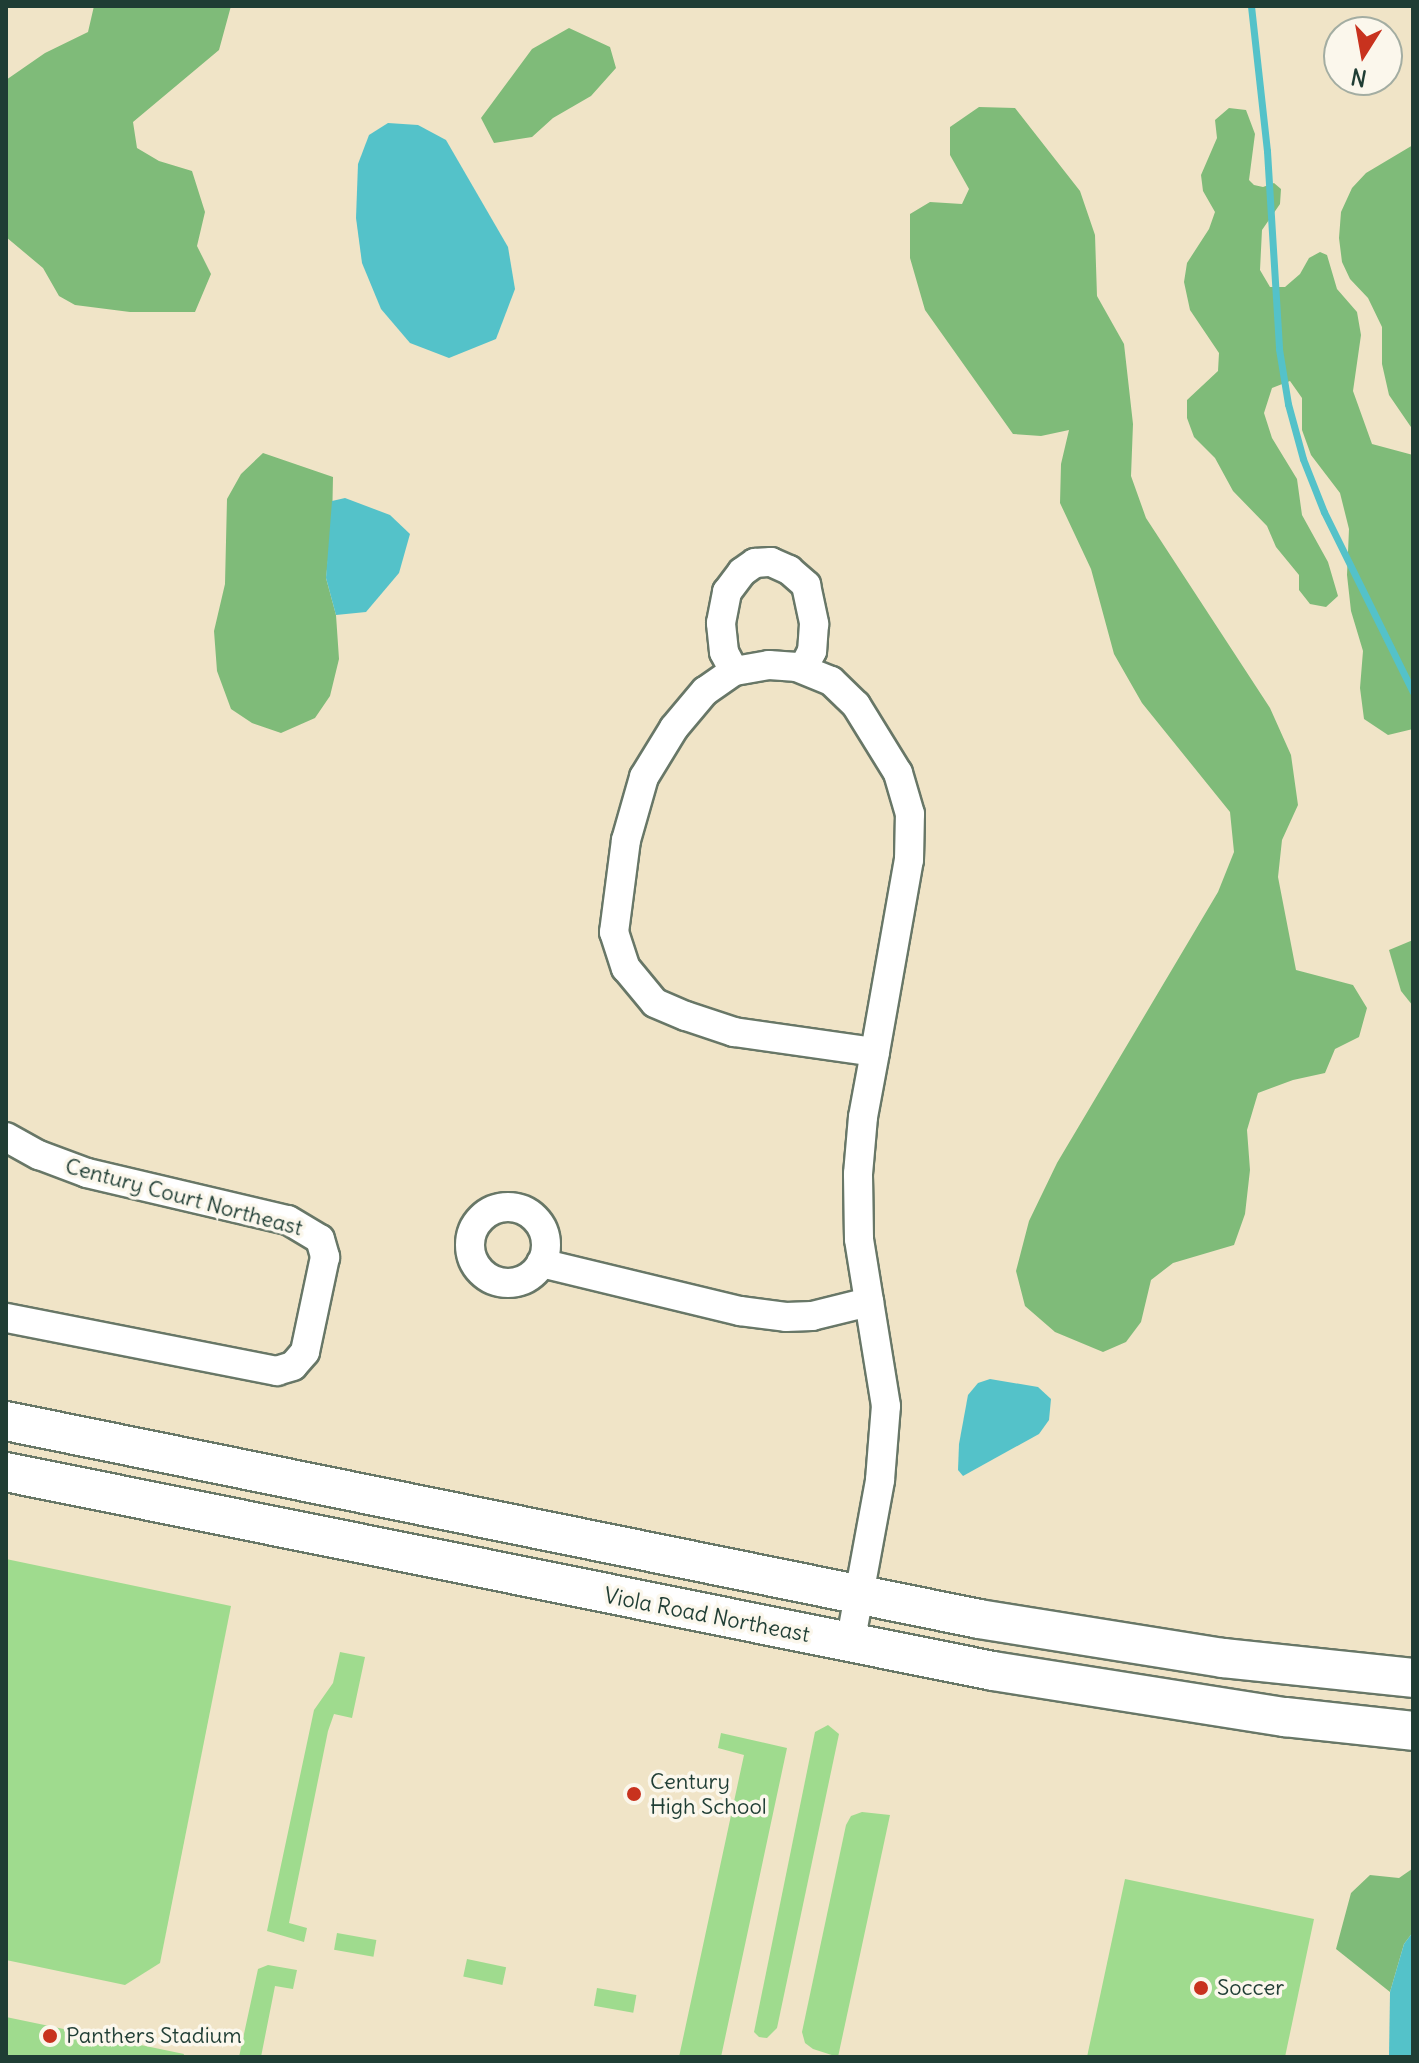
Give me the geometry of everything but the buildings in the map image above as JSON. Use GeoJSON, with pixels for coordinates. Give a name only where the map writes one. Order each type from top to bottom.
{"type":"FeatureCollection","features":[{"type":"Feature","properties":{"kind":"main road"},"geometry":{"type":"LineString","coordinates":[[6,1421],[860,1595],[1112,1642],[1223,1658],[1413,1678]]}},
{"type":"Feature","properties":{"kind":"main road","name":"Viola Road Northeast"},"geometry":{"type":"LineString","coordinates":[[6,1472],[850,1644],[1184,1702],[1413,1731]]}},
{"type":"Feature","properties":{"kind":"street"},"geometry":{"type":"LineString","coordinates":[[734,671],[724,652],[721,623],[727,592],[742,572],[755,563],[771,562],[789,570],[806,585],[814,624],[812,651],[803,669]]}},
{"type":"Feature","properties":{"kind":"street"},"geometry":{"type":"LineString","coordinates":[[850,1644],[880,1480],[886,1406],[859,1239],[858,1174],[875,1052],[909,860],[910,814],[898,773],[856,705],[831,681],[803,669],[769,665],[734,671],[697,700],[674,728],[644,777],[626,840],[614,932],[626,968],[655,1003],[686,1016],[734,1032],[875,1052]]}},
{"type":"Feature","properties":{"kind":"street","name":"Century Court Northeast"},"geometry":{"type":"LineString","coordinates":[[6,1137],[39,1155],[87,1173],[288,1220],[320,1239],[325,1257],[305,1352],[293,1366],[277,1371],[6,1318]]}},
{"type":"Feature","properties":{"kind":"street"},"geometry":{"type":"LineString","coordinates":[[541,1263],[740,1311],[786,1317],[812,1316],[869,1302]]}},
{"type":"Feature","properties":{"kind":"green space"},"geometry":{"type":"Polygon","coordinates":[[[94,6],[231,6],[219,50],[133,122],[137,148],[159,161],[192,171],[205,212],[197,246],[211,274],[195,312],[130,312],[75,305],[59,296],[43,268],[6,237],[6,80],[45,53],[88,32],[94,6]]]}},
{"type":"Feature","properties":{"kind":"green space"},"geometry":{"type":"Polygon","coordinates":[[[569,28],[610,47],[616,68],[591,96],[553,118],[532,137],[494,143],[481,118],[532,49],[569,28]]]}},
{"type":"Feature","properties":{"kind":"green space"},"geometry":{"type":"Polygon","coordinates":[[[979,107],[1015,108],[1080,191],[1095,235],[1097,296],[1124,344],[1133,424],[1131,476],[1146,518],[1270,708],[1291,755],[1298,805],[1282,840],[1278,877],[1296,970],[1353,985],[1367,1008],[1359,1037],[1335,1049],[1325,1073],[1293,1080],[1258,1093],[1247,1130],[1250,1170],[1245,1214],[1234,1245],[1173,1263],[1151,1280],[1141,1322],[1126,1342],[1103,1352],[1055,1332],[1025,1306],[1016,1271],[1029,1221],[1057,1163],[1218,892],[1234,852],[1230,812],[1142,703],[1114,654],[1091,569],[1060,503],[1061,464],[1069,430],[1041,436],[1013,434],[925,310],[910,258],[910,214],[930,202],[962,204],[969,189],[950,155],[950,127],[979,107]]]}},
{"type":"Feature","properties":{"kind":"green space"},"geometry":{"type":"Polygon","coordinates":[[[1229,108],[1246,110],[1255,134],[1249,180],[1263,187],[1274,183],[1281,189],[1280,204],[1262,230],[1260,270],[1270,287],[1285,287],[1300,274],[1309,258],[1320,252],[1327,255],[1337,289],[1357,312],[1361,335],[1353,391],[1372,444],[1413,455],[1413,729],[1388,735],[1364,719],[1360,688],[1363,651],[1351,611],[1347,575],[1349,529],[1340,493],[1311,455],[1302,430],[1302,398],[1290,381],[1272,388],[1264,413],[1272,438],[1297,479],[1302,515],[1328,562],[1338,596],[1326,607],[1310,604],[1299,590],[1299,575],[1276,547],[1267,526],[1233,491],[1215,458],[1194,437],[1187,418],[1187,400],[1218,371],[1219,353],[1190,310],[1184,282],[1187,263],[1209,229],[1215,212],[1203,191],[1201,175],[1217,138],[1215,120],[1229,108]]]}},
{"type":"Feature","properties":{"kind":"green space"},"geometry":{"type":"Polygon","coordinates":[[[1413,145],[1413,430],[1389,395],[1382,364],[1382,327],[1368,298],[1350,279],[1342,262],[1339,238],[1341,212],[1352,188],[1366,173],[1413,145]]]}},
{"type":"Feature","properties":{"kind":"green space"},"geometry":{"type":"Polygon","coordinates":[[[263,453],[333,477],[326,578],[336,615],[339,659],[330,696],[315,718],[281,733],[252,723],[231,709],[217,671],[214,631],[225,584],[227,499],[241,474],[263,453]]]}},
{"type":"Feature","properties":{"kind":"green space"},"geometry":{"type":"Polygon","coordinates":[[[1413,940],[1413,1006],[1401,991],[1389,950],[1413,940]]]}},
{"type":"Feature","properties":{"kind":"green space"},"geometry":{"type":"Polygon","coordinates":[[[6,1559],[231,1606],[160,1963],[125,1985],[6,1960],[6,1559]]]}},
{"type":"Feature","properties":{"kind":"green space"},"geometry":{"type":"Polygon","coordinates":[[[340,1652],[365,1657],[352,1718],[334,1714],[328,1731],[289,1923],[307,1928],[304,1942],[267,1931],[314,1710],[333,1683],[340,1652]]]}},
{"type":"Feature","properties":{"kind":"green space"},"geometry":{"type":"Polygon","coordinates":[[[828,1725],[839,1734],[777,2028],[767,2038],[759,2037],[754,2032],[815,1732],[828,1725]]]}},
{"type":"Feature","properties":{"kind":"green space"},"geometry":{"type":"Polygon","coordinates":[[[721,1733],[787,1748],[721,2057],[679,2057],[744,1755],[718,1748],[721,1733]]]}},
{"type":"Feature","properties":{"kind":"green space"},"geometry":{"type":"Polygon","coordinates":[[[862,1812],[890,1815],[838,2057],[813,2049],[805,2043],[802,2032],[846,1825],[851,1816],[862,1812]]]}},
{"type":"Feature","properties":{"kind":"green space"},"geometry":{"type":"Polygon","coordinates":[[[1413,1863],[1413,1932],[1404,1944],[1390,1992],[1336,1949],[1351,1893],[1370,1875],[1399,1878],[1412,1869],[1413,1863]]]}},
{"type":"Feature","properties":{"kind":"green space","name":"Soccer"},"geometry":{"type":"Polygon","coordinates":[[[1125,1879],[1314,1919],[1285,2057],[1087,2057],[1125,1879]]]}},
{"type":"Feature","properties":{"kind":"green space"},"geometry":{"type":"Polygon","coordinates":[[[337,1933],[376,1940],[373,1957],[334,1950],[337,1933]]]}},
{"type":"Feature","properties":{"kind":"green space"},"geometry":{"type":"Polygon","coordinates":[[[467,1959],[506,1967],[502,1985],[463,1977],[467,1959]]]}},
{"type":"Feature","properties":{"kind":"green space"},"geometry":{"type":"Polygon","coordinates":[[[268,1965],[297,1970],[293,1989],[275,1986],[261,2057],[239,2057],[258,1969],[268,1965]]]}},
{"type":"Feature","properties":{"kind":"green space"},"geometry":{"type":"Polygon","coordinates":[[[597,1988],[636,1995],[633,2013],[594,2006],[597,1988]]]}},
{"type":"Feature","properties":{"kind":"green space","name":"Panthers Stadium"},"geometry":{"type":"Polygon","coordinates":[[[6,2017],[184,2054],[183,2057],[6,2057],[6,2017]]]}},
{"type":"Feature","properties":{"kind":"water"},"geometry":{"type":"Polygon","coordinates":[[[388,123],[418,125],[446,140],[508,247],[515,289],[496,339],[449,358],[410,343],[381,309],[362,263],[356,218],[358,164],[369,135],[388,123]]]}},
{"type":"Feature","properties":{"kind":"water"},"geometry":{"type":"Polygon","coordinates":[[[345,498],[390,515],[410,534],[399,573],[366,612],[336,615],[326,578],[332,501],[345,498]]]}},
{"type":"Feature","properties":{"kind":"water"},"geometry":{"type":"Polygon","coordinates":[[[990,1379],[1038,1387],[1051,1399],[1049,1420],[1039,1434],[963,1476],[958,1470],[959,1444],[968,1395],[978,1383],[990,1379]]]}},
{"type":"Feature","properties":{"kind":"water"},"geometry":{"type":"Polygon","coordinates":[[[1413,1932],[1413,2057],[1389,2057],[1390,1992],[1404,1944],[1413,1932]]]}},
{"type":"Feature","properties":{"kind":"waterway"},"geometry":{"type":"LineString","coordinates":[[1251,6],[1267,151],[1279,349],[1288,404],[1303,459],[1324,512],[1413,692]]}},
{"type":"Feature","properties":{"kind":"place","name":"Century High School"},"geometry":{"type":"Point","coordinates":[634,1794]}},
{"type":"Feature","properties":{"kind":"place","name":"Soccer"},"geometry":{"type":"Point","coordinates":[1201,1988]}},
{"type":"Feature","properties":{"kind":"place","name":"Panthers Stadium"},"geometry":{"type":"Point","coordinates":[50,2036]}}]}
